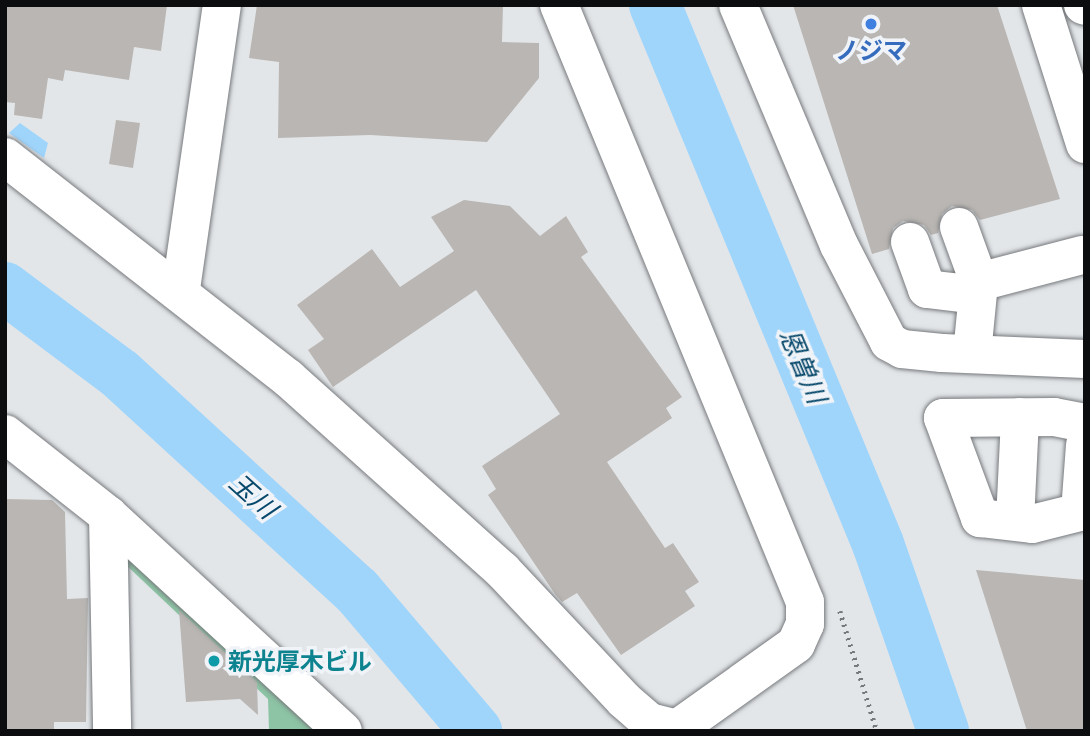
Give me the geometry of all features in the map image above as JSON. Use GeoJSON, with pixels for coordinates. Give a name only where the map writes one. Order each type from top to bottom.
{"type":"FeatureCollection","features":[{"type":"Feature","properties":{"kind":"street"},"geometry":{"type":"LineString","coordinates":[[181,289],[222,5]]}},
{"type":"Feature","properties":{"kind":"street"},"geometry":{"type":"LineString","coordinates":[[5,157],[181,289],[502,570],[649,722],[677,729],[796,644],[805,624],[805,603],[559,5]]}},
{"type":"Feature","properties":{"kind":"street"},"geometry":{"type":"LineString","coordinates":[[738,5],[839,246],[889,342],[902,349],[1071,358],[1053,419],[1015,521]]}},
{"type":"Feature","properties":{"kind":"street"},"geometry":{"type":"LineString","coordinates":[[1041,5],[1085,144]]}},
{"type":"Feature","properties":{"kind":"street"},"geometry":{"type":"LineString","coordinates":[[959,227],[978,289],[972,354]]}},
{"type":"Feature","properties":{"kind":"street"},"geometry":{"type":"LineString","coordinates":[[910,242],[927,289],[978,289],[1082,255]]}},
{"type":"Feature","properties":{"kind":"street"},"geometry":{"type":"LineString","coordinates":[[1053,419],[943,418],[980,518],[1032,524],[1080,512],[1085,445]]}},
{"type":"Feature","properties":{"kind":"street"},"geometry":{"type":"LineString","coordinates":[[5,434],[107,515],[343,731]]}},
{"type":"Feature","properties":{"kind":"street"},"geometry":{"type":"LineString","coordinates":[[107,515],[112,731]]}},
{"type":"Feature","properties":{"kind":"green space"},"geometry":{"type":"Polygon","coordinates":[[[124,536],[336,731],[269,731],[268,699],[124,563],[124,536]]]}},
{"type":"Feature","properties":{"kind":"water"},"geometry":{"type":"Polygon","coordinates":[[[20,123],[48,143],[44,158],[9,133],[20,123]]]}},
{"type":"Feature","properties":{"kind":"building"},"geometry":{"type":"Polygon","coordinates":[[[5,5],[167,5],[161,51],[134,47],[129,80],[65,70],[63,81],[48,78],[42,119],[14,115],[15,103],[5,102],[5,5]]]}},
{"type":"Feature","properties":{"kind":"building"},"geometry":{"type":"Polygon","coordinates":[[[257,5],[503,5],[502,42],[539,43],[539,78],[487,142],[370,135],[278,138],[279,62],[249,58],[257,5]]]}},
{"type":"Feature","properties":{"kind":"building"},"geometry":{"type":"Polygon","coordinates":[[[793,5],[997,5],[1060,199],[980,220],[972,210],[952,206],[942,214],[938,233],[931,235],[924,225],[903,221],[893,228],[889,249],[872,254],[793,5]]]}},
{"type":"Feature","properties":{"kind":"building"},"geometry":{"type":"Polygon","coordinates":[[[116,120],[140,123],[133,168],[109,164],[116,120]]]}},
{"type":"Feature","properties":{"kind":"building"},"geometry":{"type":"Polygon","coordinates":[[[464,200],[510,206],[540,236],[566,216],[588,252],[581,257],[682,397],[666,408],[672,418],[607,462],[665,548],[673,543],[699,582],[685,591],[695,606],[621,655],[577,593],[562,602],[555,594],[488,495],[496,489],[482,466],[560,414],[476,290],[333,387],[308,350],[324,339],[297,305],[372,249],[400,287],[454,251],[431,217],[464,200]]]}},
{"type":"Feature","properties":{"kind":"building"},"geometry":{"type":"Polygon","coordinates":[[[5,499],[52,500],[65,512],[67,599],[88,598],[86,722],[54,722],[54,731],[5,731],[5,499]]]}},
{"type":"Feature","properties":{"kind":"building"},"geometry":{"type":"Polygon","coordinates":[[[976,570],[1085,580],[1085,731],[1027,731],[976,570]]]}},
{"type":"Feature","properties":{"kind":"building","name":"新光厚木ビル"},"geometry":{"type":"Polygon","coordinates":[[[179,610],[257,682],[258,715],[240,699],[186,702],[179,610]]]}},
{"type":"Feature","properties":{"kind":"waterway","name":"恩曽川"},"geometry":{"type":"LineString","coordinates":[[655,5],[878,544],[943,731]]}},
{"type":"Feature","properties":{"kind":"waterway","name":"玉川"},"geometry":{"type":"LineString","coordinates":[[5,288],[120,374],[357,591],[476,731]]}},
{"type":"Feature","properties":{"kind":"place","name":"ノジマ"},"geometry":{"type":"Point","coordinates":[871,24]}},
{"type":"Feature","properties":{"kind":"place","name":"新光厚木ビル"},"geometry":{"type":"Point","coordinates":[214,661]}}]}
